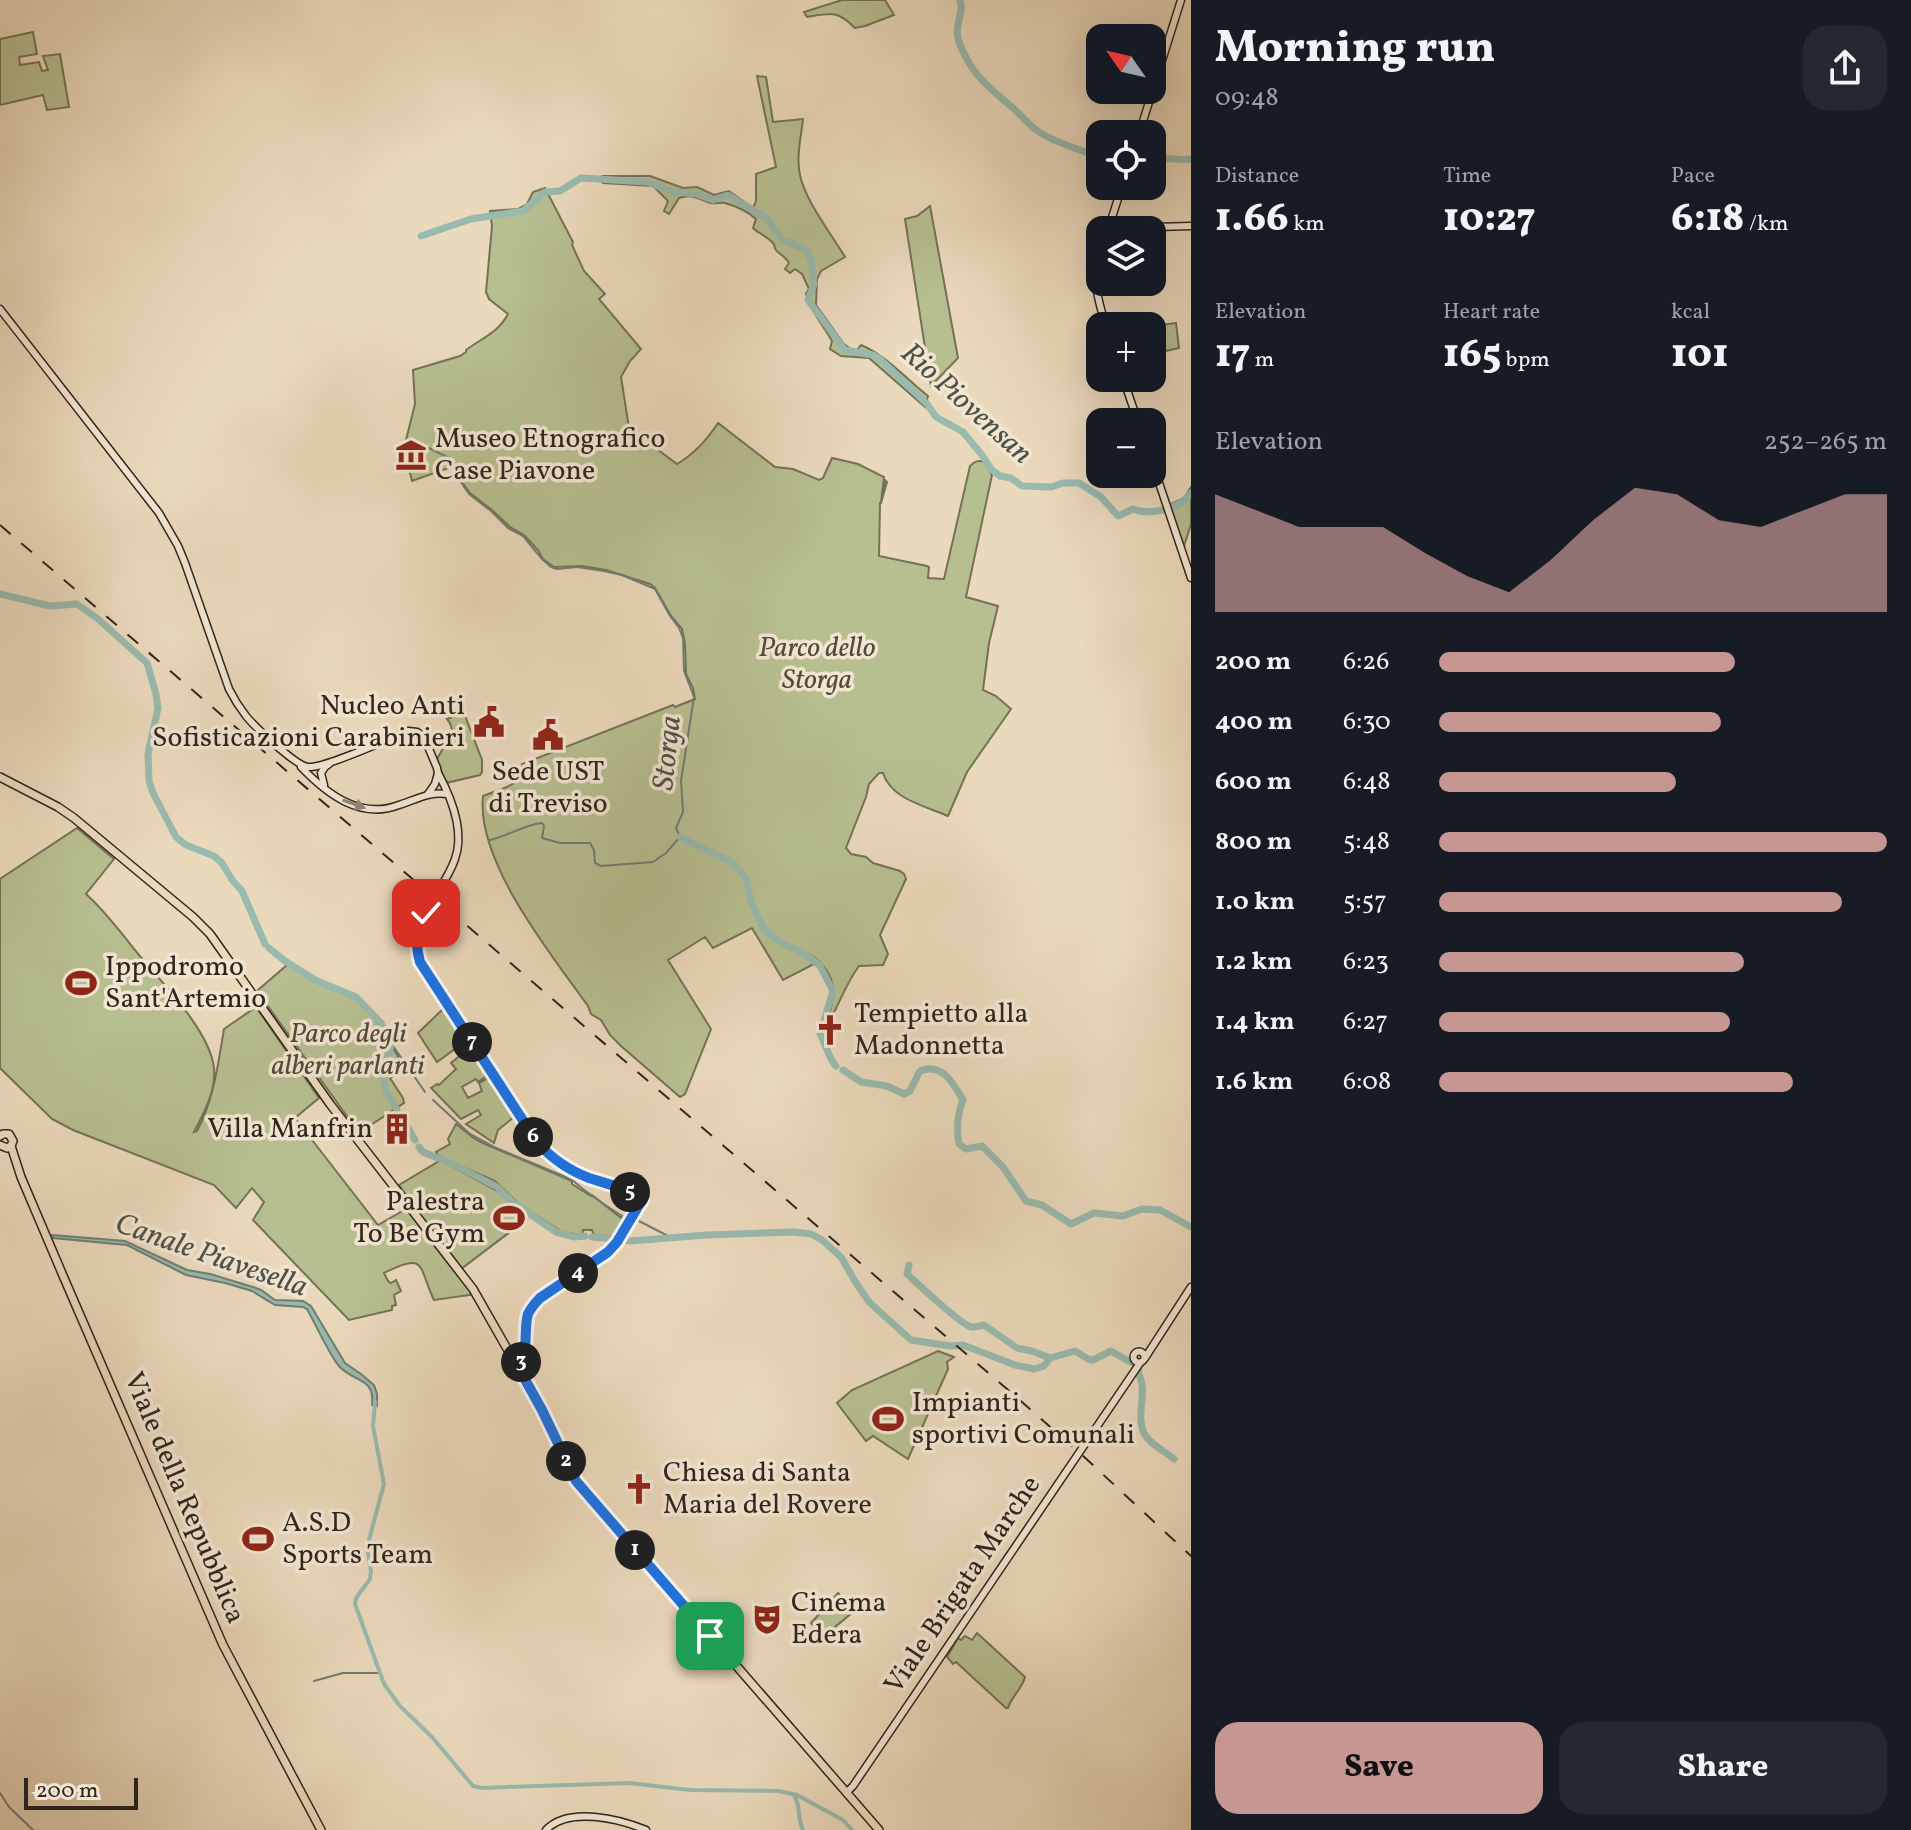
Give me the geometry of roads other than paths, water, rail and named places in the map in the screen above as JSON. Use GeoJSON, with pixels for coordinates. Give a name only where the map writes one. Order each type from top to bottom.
{"type":"FeatureCollection","features":[{"type":"Feature","properties":{"kind":"main road"},"geometry":{"type":"LineString","coordinates":[[0,777],[70,815],[210,934],[330,1104],[470,1284],[542,1410],[576,1481],[841,1785],[850,1789],[879,1830]]}},
{"type":"Feature","properties":{"kind":"main road","name":"Viale della Repubblica"},"geometry":{"type":"LineString","coordinates":[[3,1132],[13,1139],[5,1146],[47,1236],[232,1666],[321,1830]]}},
{"type":"Feature","properties":{"kind":"street"},"geometry":{"type":"LineString","coordinates":[[1143,120],[1181,0]]}},
{"type":"Feature","properties":{"kind":"street"},"geometry":{"type":"LineString","coordinates":[[1166,227],[1191,226]]}},
{"type":"Feature","properties":{"kind":"street"},"geometry":{"type":"LineString","coordinates":[[0,309],[159,513],[185,563],[234,698],[249,719],[330,792],[349,805],[383,810],[428,794],[447,794]]}},
{"type":"Feature","properties":{"kind":"street"},"geometry":{"type":"LineString","coordinates":[[1161,488],[1191,578]]}},
{"type":"Feature","properties":{"kind":"street"},"geometry":{"type":"LineString","coordinates":[[293,759],[312,768],[408,731],[424,737],[457,824],[458,845],[454,863],[437,893]]}},
{"type":"Feature","properties":{"kind":"street"},"geometry":{"type":"LineString","coordinates":[[330,792],[321,780],[321,773],[335,760]]}},
{"type":"Feature","properties":{"kind":"street"},"geometry":{"type":"LineString","coordinates":[[428,794],[438,773]]}},
{"type":"Feature","properties":{"kind":"street"},"geometry":{"type":"LineString","coordinates":[[432,902],[420,924],[417,946],[423,966],[537,1142],[570,1170],[642,1198],[608,1252],[534,1305],[527,1322],[523,1360],[515,1361]]}},
{"type":"Feature","properties":{"kind":"street","name":"Viale Brigata Marche"},"geometry":{"type":"LineString","coordinates":[[850,1789],[1191,1287]]}},
{"type":"Feature","properties":{"kind":"street"},"geometry":{"type":"LineString","coordinates":[[546,1830],[560,1820],[581,1817],[620,1821],[646,1830]]}},
{"type":"Feature","properties":{"kind":"water"},"geometry":{"type":"Polygon","coordinates":[[[52,1235],[125,1241],[187,1270],[253,1287],[275,1300],[303,1301],[311,1306],[345,1363],[374,1385],[377,1406],[372,1405],[367,1384],[338,1365],[307,1309],[275,1305],[252,1291],[186,1275],[127,1245],[53,1238],[52,1235]]]}},
{"type":"Feature","properties":{"kind":"waterway"},"geometry":{"type":"LineString","coordinates":[[960,0],[959,42],[969,64],[982,80],[1038,132],[1086,152]]}},
{"type":"Feature","properties":{"kind":"waterway"},"geometry":{"type":"LineString","coordinates":[[1166,159],[1191,159]]}},
{"type":"Feature","properties":{"kind":"waterway","name":"Rio Piovensan"},"geometry":{"type":"LineString","coordinates":[[421,236],[471,219],[523,211],[545,192],[560,191],[581,178],[647,182],[670,191],[713,200],[728,195],[766,218],[782,239],[806,250],[811,259],[814,284],[808,300],[845,350],[880,359],[927,404],[936,417],[963,432],[1000,476],[1011,478],[1022,486],[1051,487],[1079,483],[1101,497],[1118,516],[1133,509],[1148,512],[1164,510],[1180,503],[1191,493]]}},
{"type":"Feature","properties":{"kind":"waterway","name":"Storga"},"geometry":{"type":"LineString","coordinates":[[425,446],[449,458],[469,494],[508,528],[523,536],[551,567],[604,571],[655,589],[683,638],[684,671],[694,697],[681,781],[683,812],[676,828],[680,837],[666,853],[653,862],[601,866],[595,863],[590,843],[560,843],[542,838],[542,823],[490,840]]}},
{"type":"Feature","properties":{"kind":"waterway"},"geometry":{"type":"LineString","coordinates":[[0,594],[50,606],[77,604],[147,663],[158,708],[148,754],[149,781],[153,793],[176,837],[222,863],[242,891],[265,944]]}},
{"type":"Feature","properties":{"kind":"waterway"},"geometry":{"type":"LineString","coordinates":[[680,837],[732,862],[746,878],[751,902],[764,929],[820,966],[833,991],[820,1034],[836,1066]]}},
{"type":"Feature","properties":{"kind":"waterway"},"geometry":{"type":"LineString","coordinates":[[269,948],[315,980],[356,997],[381,1023],[391,1043],[384,1084],[397,1110]]}},
{"type":"Feature","properties":{"kind":"waterway"},"geometry":{"type":"LineString","coordinates":[[391,1043],[425,1092]]}},
{"type":"Feature","properties":{"kind":"waterway"},"geometry":{"type":"LineString","coordinates":[[843,1070],[861,1082],[887,1086],[904,1094],[910,1091],[920,1071],[935,1069],[941,1072],[963,1100],[959,1111],[959,1144],[966,1149],[982,1146],[1003,1167],[1026,1201],[1042,1205],[1071,1224],[1094,1213],[1123,1216],[1142,1209],[1160,1210],[1191,1227]]}},
{"type":"Feature","properties":{"kind":"waterway"},"geometry":{"type":"LineString","coordinates":[[433,1100],[470,1134],[573,1180],[627,1218]]}},
{"type":"Feature","properties":{"kind":"waterway"},"geometry":{"type":"LineString","coordinates":[[401,1116],[415,1140]]}},
{"type":"Feature","properties":{"kind":"waterway"},"geometry":{"type":"LineString","coordinates":[[419,1147],[423,1152],[497,1187],[514,1203],[556,1232],[585,1236]]}},
{"type":"Feature","properties":{"kind":"waterway"},"geometry":{"type":"LineString","coordinates":[[635,1219],[672,1238]]}},
{"type":"Feature","properties":{"kind":"waterway"},"geometry":{"type":"LineString","coordinates":[[620,1240],[793,1232],[811,1234],[841,1257],[869,1302],[911,1340],[963,1345],[1034,1369],[1044,1366],[1050,1358],[1075,1351],[1093,1360],[1111,1351],[1134,1364]]}},
{"type":"Feature","properties":{"kind":"waterway"},"geometry":{"type":"LineString","coordinates":[[592,1237],[614,1239]]}},
{"type":"Feature","properties":{"kind":"waterway"},"geometry":{"type":"LineString","coordinates":[[909,1265],[907,1274],[966,1324],[971,1327],[984,1325],[1017,1348],[1050,1358]]}},
{"type":"Feature","properties":{"kind":"waterway"},"geometry":{"type":"LineString","coordinates":[[1139,1370],[1144,1433],[1153,1444],[1174,1459]]}},
{"type":"Feature","properties":{"kind":"waterway"},"geometry":{"type":"LineString","coordinates":[[375,1402],[373,1426],[384,1484],[369,1540],[370,1579],[355,1604],[384,1684],[400,1706],[432,1737],[473,1786],[629,1783],[690,1790],[779,1791],[797,1795],[843,1820],[852,1830]]}},
{"type":"Feature","properties":{"kind":"waterway"},"geometry":{"type":"LineString","coordinates":[[314,1681],[343,1673],[380,1673]]}},
{"type":"Feature","properties":{"kind":"waterway"},"geometry":{"type":"LineString","coordinates":[[0,1793],[9,1807],[33,1830]]}},
{"type":"Feature","properties":{"kind":"waterway"},"geometry":{"type":"LineString","coordinates":[[794,1795],[803,1830]]}},
{"type":"Feature","properties":{"kind":"railway"},"geometry":{"type":"LineString","coordinates":[[0,525],[1014,1395],[1191,1556]]}},
{"type":"Feature","properties":{"kind":"place","name":"Museo Etnografico Case Piavone"},"geometry":{"type":"Point","coordinates":[411,455]}},
{"type":"Feature","properties":{"kind":"place","name":"Nucleo Anti Sofisticazioni Carabinieri"},"geometry":{"type":"Point","coordinates":[489,722]}},
{"type":"Feature","properties":{"kind":"place","name":"Sede UST di Treviso"},"geometry":{"type":"Point","coordinates":[548,735]}},
{"type":"Feature","properties":{"kind":"place","name":"Ippodromo Sant'Artemio"},"geometry":{"type":"Point","coordinates":[81,983]}},
{"type":"Feature","properties":{"kind":"place","name":"Tempietto alla Madonnetta"},"geometry":{"type":"Point","coordinates":[830,1030]}},
{"type":"Feature","properties":{"kind":"place","name":"Villa Manfrin"},"geometry":{"type":"Point","coordinates":[397,1129]}},
{"type":"Feature","properties":{"kind":"place","name":"Palestra To Be Gym"},"geometry":{"type":"Point","coordinates":[509,1218]}},
{"type":"Feature","properties":{"kind":"place","name":"Impianti sportivi Comunali"},"geometry":{"type":"Point","coordinates":[888,1419]}},
{"type":"Feature","properties":{"kind":"place","name":"Chiesa di Santa Maria del Rovere"},"geometry":{"type":"Point","coordinates":[639,1489]}},
{"type":"Feature","properties":{"kind":"place","name":"A.S.D Sports Team"},"geometry":{"type":"Point","coordinates":[258,1539]}},
{"type":"Feature","properties":{"kind":"place","name":"Cinema Edera"},"geometry":{"type":"Point","coordinates":[767,1619]}},
{"type":"Feature","properties":{"kind":"park label","name":"Parco dello Storga"},"geometry":{"type":"Point","coordinates":[817,664]}},
{"type":"Feature","properties":{"kind":"park label","name":"Parco degli alberi parlanti"},"geometry":{"type":"Point","coordinates":[348,1050]}},
{"type":"Feature","properties":{"kind":"water label","name":"Canale Piavesella"},"geometry":{"type":"Point","coordinates":[211,1256]}}]}
